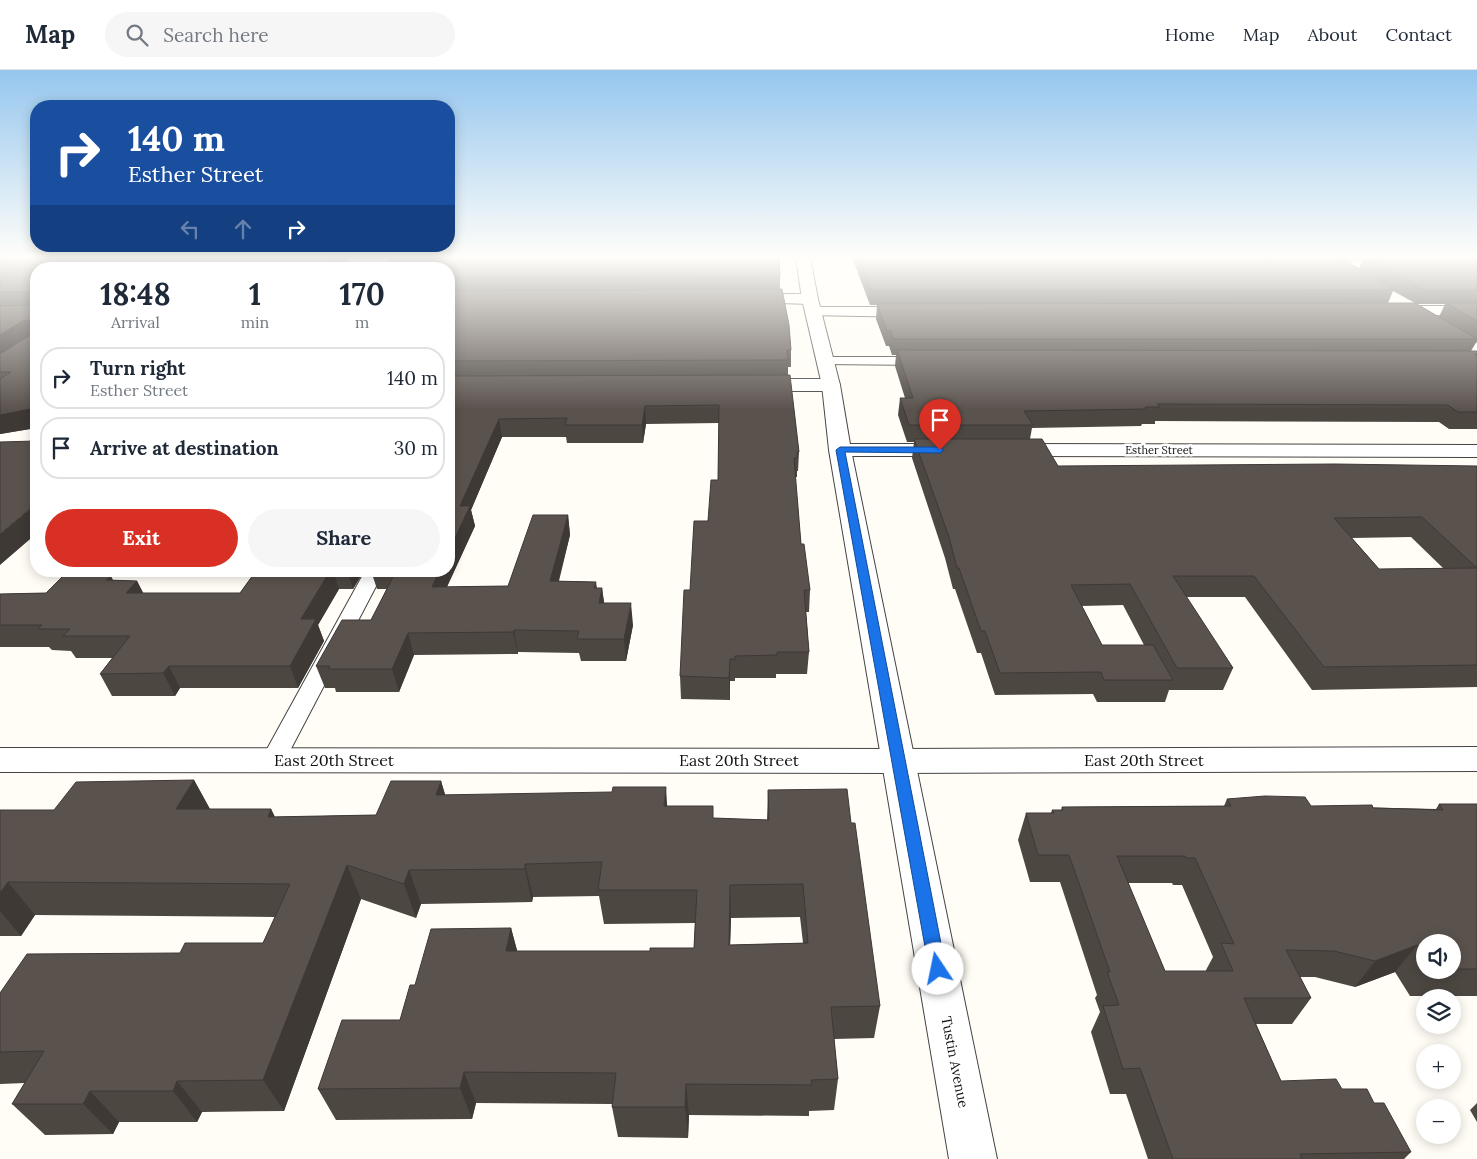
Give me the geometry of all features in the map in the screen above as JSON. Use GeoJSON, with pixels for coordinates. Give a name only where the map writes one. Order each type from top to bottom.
{"type":"FeatureCollection","features":[{"type":"Feature","properties":{"kind":"street","name":"Tustin Avenue"},"geometry":{"type":"LineString","coordinates":[[813,308],[829,373],[840,450],[973,1159]]}},
{"type":"Feature","properties":{"kind":"street"},"geometry":{"type":"LineString","coordinates":[[857,308],[924,312]]}},
{"type":"Feature","properties":{"kind":"street"},"geometry":{"type":"LineString","coordinates":[[1407,308],[1474,357]]}},
{"type":"Feature","properties":{"kind":"street"},"geometry":{"type":"LineString","coordinates":[[1372,311],[1477,311]]}},
{"type":"Feature","properties":{"kind":"street"},"geometry":{"type":"LineString","coordinates":[[733,385],[829,373]]}},
{"type":"Feature","properties":{"kind":"street","name":"Esther Street"},"geometry":{"type":"LineString","coordinates":[[840,450],[1477,451]]}},
{"type":"Feature","properties":{"kind":"street","name":"East 20th Street"},"geometry":{"type":"LineString","coordinates":[[0,760],[1477,758]]}},
{"type":"Feature","properties":{"kind":"lane"},"geometry":{"type":"LineString","coordinates":[[829,373],[934,361]]}},
{"type":"Feature","properties":{"kind":"lane"},"geometry":{"type":"LineString","coordinates":[[273,760],[372,577]]}},
{"type":"Feature","properties":{"kind":"building"},"geometry":{"type":"Polygon","coordinates":[[[0,308],[30,308],[30,320],[22,321],[0,335],[0,308]]]}},
{"type":"Feature","properties":{"kind":"building"},"geometry":{"type":"Polygon","coordinates":[[[455,308],[786,308],[791,350],[787,350],[788,360],[455,361],[455,308]]]}},
{"type":"Feature","properties":{"kind":"building"},"geometry":{"type":"Polygon","coordinates":[[[878,308],[1423,308],[1477,339],[893,339],[891,331],[887,331],[878,308]]]}},
{"type":"Feature","properties":{"kind":"building"},"geometry":{"type":"Polygon","coordinates":[[[1454,308],[1477,308],[1477,321],[1454,308]]]}},
{"type":"Feature","properties":{"kind":"building"},"geometry":{"type":"Polygon","coordinates":[[[30,320],[30,409],[0,415],[0,379],[11,372],[0,372],[0,354],[29,336],[30,320]]]}},
{"type":"Feature","properties":{"kind":"building"},"geometry":{"type":"Polygon","coordinates":[[[897,350],[1477,351],[1477,354],[1474,354],[1477,356],[1477,412],[1458,412],[1448,405],[1157,404],[1160,407],[1145,407],[1146,409],[1024,411],[1033,425],[909,425],[900,398],[913,398],[897,350]]]}},
{"type":"Feature","properties":{"kind":"building"},"geometry":{"type":"Polygon","coordinates":[[[790,375],[799,452],[797,452],[797,458],[794,458],[801,544],[804,544],[810,590],[804,590],[809,652],[777,652],[777,655],[735,656],[735,659],[730,659],[729,678],[680,676],[684,590],[690,590],[694,521],[708,521],[711,480],[718,480],[719,405],[645,406],[642,425],[565,425],[567,418],[499,419],[460,506],[470,506],[455,538],[455,376],[790,375]]]}},
{"type":"Feature","properties":{"kind":"building"},"geometry":{"type":"Polygon","coordinates":[[[914,439],[1042,439],[1058,466],[1335,464],[1477,466],[1477,568],[1477,665],[1324,667],[1254,576],[1173,576],[1233,668],[1177,668],[1130,584],[1071,585],[1102,645],[1153,645],[1173,680],[1104,680],[1101,672],[1000,673],[985,631],[981,631],[959,568],[957,568],[949,537],[914,439]],[[1422,517],[1334,518],[1379,569],[1477,568],[1422,517]]]}},
{"type":"Feature","properties":{"kind":"building"},"geometry":{"type":"Polygon","coordinates":[[[30,441],[30,509],[0,534],[0,442],[30,441]]]}},
{"type":"Feature","properties":{"kind":"building"},"geometry":{"type":"Polygon","coordinates":[[[533,515],[568,515],[550,581],[596,582],[594,588],[602,588],[599,603],[631,603],[624,639],[577,639],[579,631],[514,630],[513,632],[408,633],[392,669],[328,669],[330,666],[316,666],[342,620],[371,620],[393,577],[436,577],[432,587],[508,586],[533,515]]]}},
{"type":"Feature","properties":{"kind":"building"},"geometry":{"type":"Polygon","coordinates":[[[62,577],[110,577],[106,580],[137,581],[126,593],[240,593],[252,577],[326,577],[301,619],[316,619],[290,666],[169,666],[163,673],[100,674],[130,636],[63,636],[70,629],[38,629],[42,625],[0,625],[0,594],[46,593],[62,577]]]}},
{"type":"Feature","properties":{"kind":"building"},"geometry":{"type":"Polygon","coordinates":[[[194,780],[176,809],[271,809],[268,817],[376,815],[391,781],[441,781],[436,795],[612,792],[613,787],[666,787],[664,806],[713,806],[713,818],[769,820],[768,790],[847,789],[851,823],[855,823],[880,1006],[831,1007],[838,1079],[811,1080],[812,1085],[686,1084],[685,1107],[612,1107],[616,1073],[464,1072],[460,1088],[318,1089],[342,1020],[400,1020],[410,985],[415,985],[431,929],[511,928],[506,951],[650,951],[650,948],[694,948],[697,890],[598,890],[602,862],[525,864],[525,869],[409,870],[404,884],[347,865],[263,1080],[177,1081],[173,1091],[90,1091],[83,1104],[12,1104],[44,1051],[0,1052],[0,993],[27,954],[180,953],[185,943],[263,943],[290,884],[8,882],[0,893],[0,810],[54,810],[76,782],[194,780]],[[803,884],[730,885],[729,945],[808,943],[803,884]]]}},
{"type":"Feature","properties":{"kind":"building"},"geometry":{"type":"Polygon","coordinates":[[[1265,796],[1305,797],[1311,806],[1372,805],[1373,808],[1443,810],[1439,804],[1477,804],[1477,969],[1461,969],[1461,934],[1416,934],[1416,945],[1375,961],[1334,951],[1286,950],[1311,998],[1244,998],[1281,1081],[1336,1079],[1342,1089],[1367,1089],[1374,1103],[1384,1103],[1411,1152],[1300,1154],[1302,1159],[1173,1159],[1140,1068],[1123,1069],[1103,1006],[1119,1005],[1107,972],[1110,972],[1069,855],[1038,855],[1026,813],[1054,813],[1052,810],[1063,810],[1062,807],[1231,806],[1227,799],[1265,796]],[[1117,856],[1165,971],[1233,971],[1221,943],[1234,944],[1195,858],[1186,858],[1185,856],[1117,856]]]}},
{"type":"Feature","properties":{"kind":"route"},"geometry":{"type":"LineString","coordinates":[[938,969],[840,450],[940,450]]}}]}
